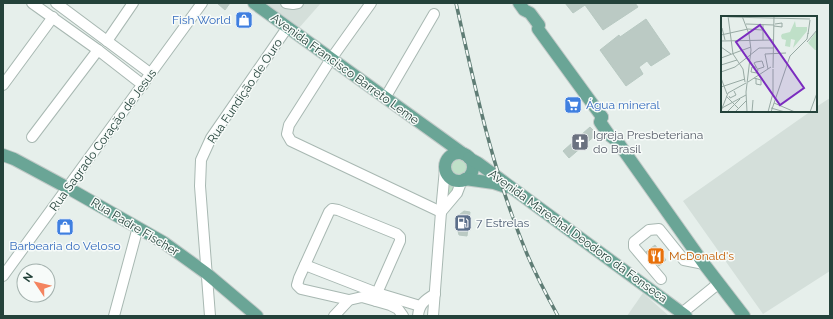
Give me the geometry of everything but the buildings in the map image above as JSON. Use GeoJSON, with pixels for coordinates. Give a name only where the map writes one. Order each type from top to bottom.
{"type":"FeatureCollection","features":[{"type":"Feature","properties":{"kind":"main road","name":"Avenida Francisco Barreto Leme"},"geometry":{"type":"LineString","coordinates":[[258,4],[287,28],[467,157]]}},
{"type":"Feature","properties":{"kind":"main road"},"geometry":{"type":"LineString","coordinates":[[521,6],[524,15],[534,28],[538,29],[602,117],[600,122],[609,136],[617,141],[704,264],[744,316]]}},
{"type":"Feature","properties":{"kind":"main road"},"geometry":{"type":"LineString","coordinates":[[437,135],[441,143],[446,165],[446,174],[453,180],[494,183],[511,188]]}},
{"type":"Feature","properties":{"kind":"main road"},"geometry":{"type":"LineString","coordinates":[[446,165],[449,157],[457,154],[467,157],[471,161],[472,169],[469,177],[464,180]]}},
{"type":"Feature","properties":{"kind":"main road","name":"Rua Padre Fischer"},"geometry":{"type":"LineString","coordinates":[[3,155],[14,159],[68,188],[163,242],[206,273],[256,316]]}},
{"type":"Feature","properties":{"kind":"main road","name":"Avenida Marechal Deodoro da Fonseca"},"geometry":{"type":"LineString","coordinates":[[467,157],[478,163],[685,315]]}},
{"type":"Feature","properties":{"kind":"main road"},"geometry":{"type":"LineString","coordinates":[[731,299],[737,316]]}},
{"type":"Feature","properties":{"kind":"street"},"geometry":{"type":"LineString","coordinates":[[32,3],[98,50],[142,85]]}},
{"type":"Feature","properties":{"kind":"street"},"geometry":{"type":"LineString","coordinates":[[107,41],[133,3]]}},
{"type":"Feature","properties":{"kind":"street","name":"Rua Sagrado Coração de Jesus"},"geometry":{"type":"LineString","coordinates":[[3,276],[202,3]]}},
{"type":"Feature","properties":{"kind":"street"},"geometry":{"type":"LineString","coordinates":[[286,3],[298,3]]}},
{"type":"Feature","properties":{"kind":"street"},"geometry":{"type":"LineString","coordinates":[[371,3],[331,59],[289,125],[287,134],[291,141],[441,212]]}},
{"type":"Feature","properties":{"kind":"street"},"geometry":{"type":"LineString","coordinates":[[61,4],[150,73]]}},
{"type":"Feature","properties":{"kind":"street"},"geometry":{"type":"LineString","coordinates":[[385,98],[434,14]]}},
{"type":"Feature","properties":{"kind":"street"},"geometry":{"type":"LineString","coordinates":[[3,85],[53,17]]}},
{"type":"Feature","properties":{"kind":"street","name":"Rua Fundição de Ouro"},"geometry":{"type":"LineString","coordinates":[[210,316],[200,186],[201,160],[211,138],[287,28]]}},
{"type":"Feature","properties":{"kind":"street"},"geometry":{"type":"LineString","coordinates":[[32,137],[98,50]]}},
{"type":"Feature","properties":{"kind":"street"},"geometry":{"type":"LineString","coordinates":[[433,316],[446,165]]}},
{"type":"Feature","properties":{"kind":"street"},"geometry":{"type":"LineString","coordinates":[[441,212],[457,193],[464,180]]}},
{"type":"Feature","properties":{"kind":"street"},"geometry":{"type":"LineString","coordinates":[[376,297],[400,241],[400,237],[398,234],[332,209],[329,212],[299,278],[297,285],[301,289],[349,300],[362,297],[376,297],[419,311],[423,301],[435,294]]}},
{"type":"Feature","properties":{"kind":"street"},"geometry":{"type":"LineString","coordinates":[[114,316],[138,227]]}},
{"type":"Feature","properties":{"kind":"street"},"geometry":{"type":"LineString","coordinates":[[661,279],[634,247],[634,242],[649,230],[659,229],[684,260],[704,264]]}},
{"type":"Feature","properties":{"kind":"street"},"geometry":{"type":"LineString","coordinates":[[305,265],[376,297],[398,309],[403,316]]}},
{"type":"Feature","properties":{"kind":"street"},"geometry":{"type":"LineString","coordinates":[[685,315],[718,283]]}},
{"type":"Feature","properties":{"kind":"street"},"geometry":{"type":"LineString","coordinates":[[334,316],[349,300]]}},
{"type":"Feature","properties":{"kind":"shaded area"},"geometry":{"type":"Polygon","coordinates":[[[263,3],[321,3],[298,29],[263,3]]]}},
{"type":"Feature","properties":{"kind":"shaded area"},"geometry":{"type":"Polygon","coordinates":[[[830,98],[830,271],[763,314],[683,201],[810,112],[817,112],[817,106],[830,98]]]}},
{"type":"Feature","properties":{"kind":"shaded area"},"geometry":{"type":"Polygon","coordinates":[[[643,293],[669,316],[627,316],[643,293]]]}},
{"type":"Feature","properties":{"kind":"green space"},"geometry":{"type":"Polygon","coordinates":[[[460,159],[466,162],[469,168],[466,174],[460,177],[454,174],[451,168],[454,162],[460,159]]]}},
{"type":"Feature","properties":{"kind":"green space"},"geometry":{"type":"Polygon","coordinates":[[[447,178],[460,185],[446,201],[447,178]]]}},
{"type":"Feature","properties":{"kind":"railway"},"geometry":{"type":"LineString","coordinates":[[456,3],[470,67],[504,193],[527,254],[558,316]]}},
{"type":"Feature","properties":{"kind":"place","name":"Fish World"},"geometry":{"type":"Point","coordinates":[244,20]}},
{"type":"Feature","properties":{"kind":"place","name":"Água mineral"},"geometry":{"type":"Point","coordinates":[573,105]}},
{"type":"Feature","properties":{"kind":"place","name":"Igreja Presbeteriana do Brasil"},"geometry":{"type":"Point","coordinates":[580,142]}},
{"type":"Feature","properties":{"kind":"place","name":"7 Estrelas"},"geometry":{"type":"Point","coordinates":[463,223]}},
{"type":"Feature","properties":{"kind":"place","name":"Barbearia do Veloso"},"geometry":{"type":"Point","coordinates":[65,227]}},
{"type":"Feature","properties":{"kind":"place","name":"McDonald's"},"geometry":{"type":"Point","coordinates":[656,256]}}]}
